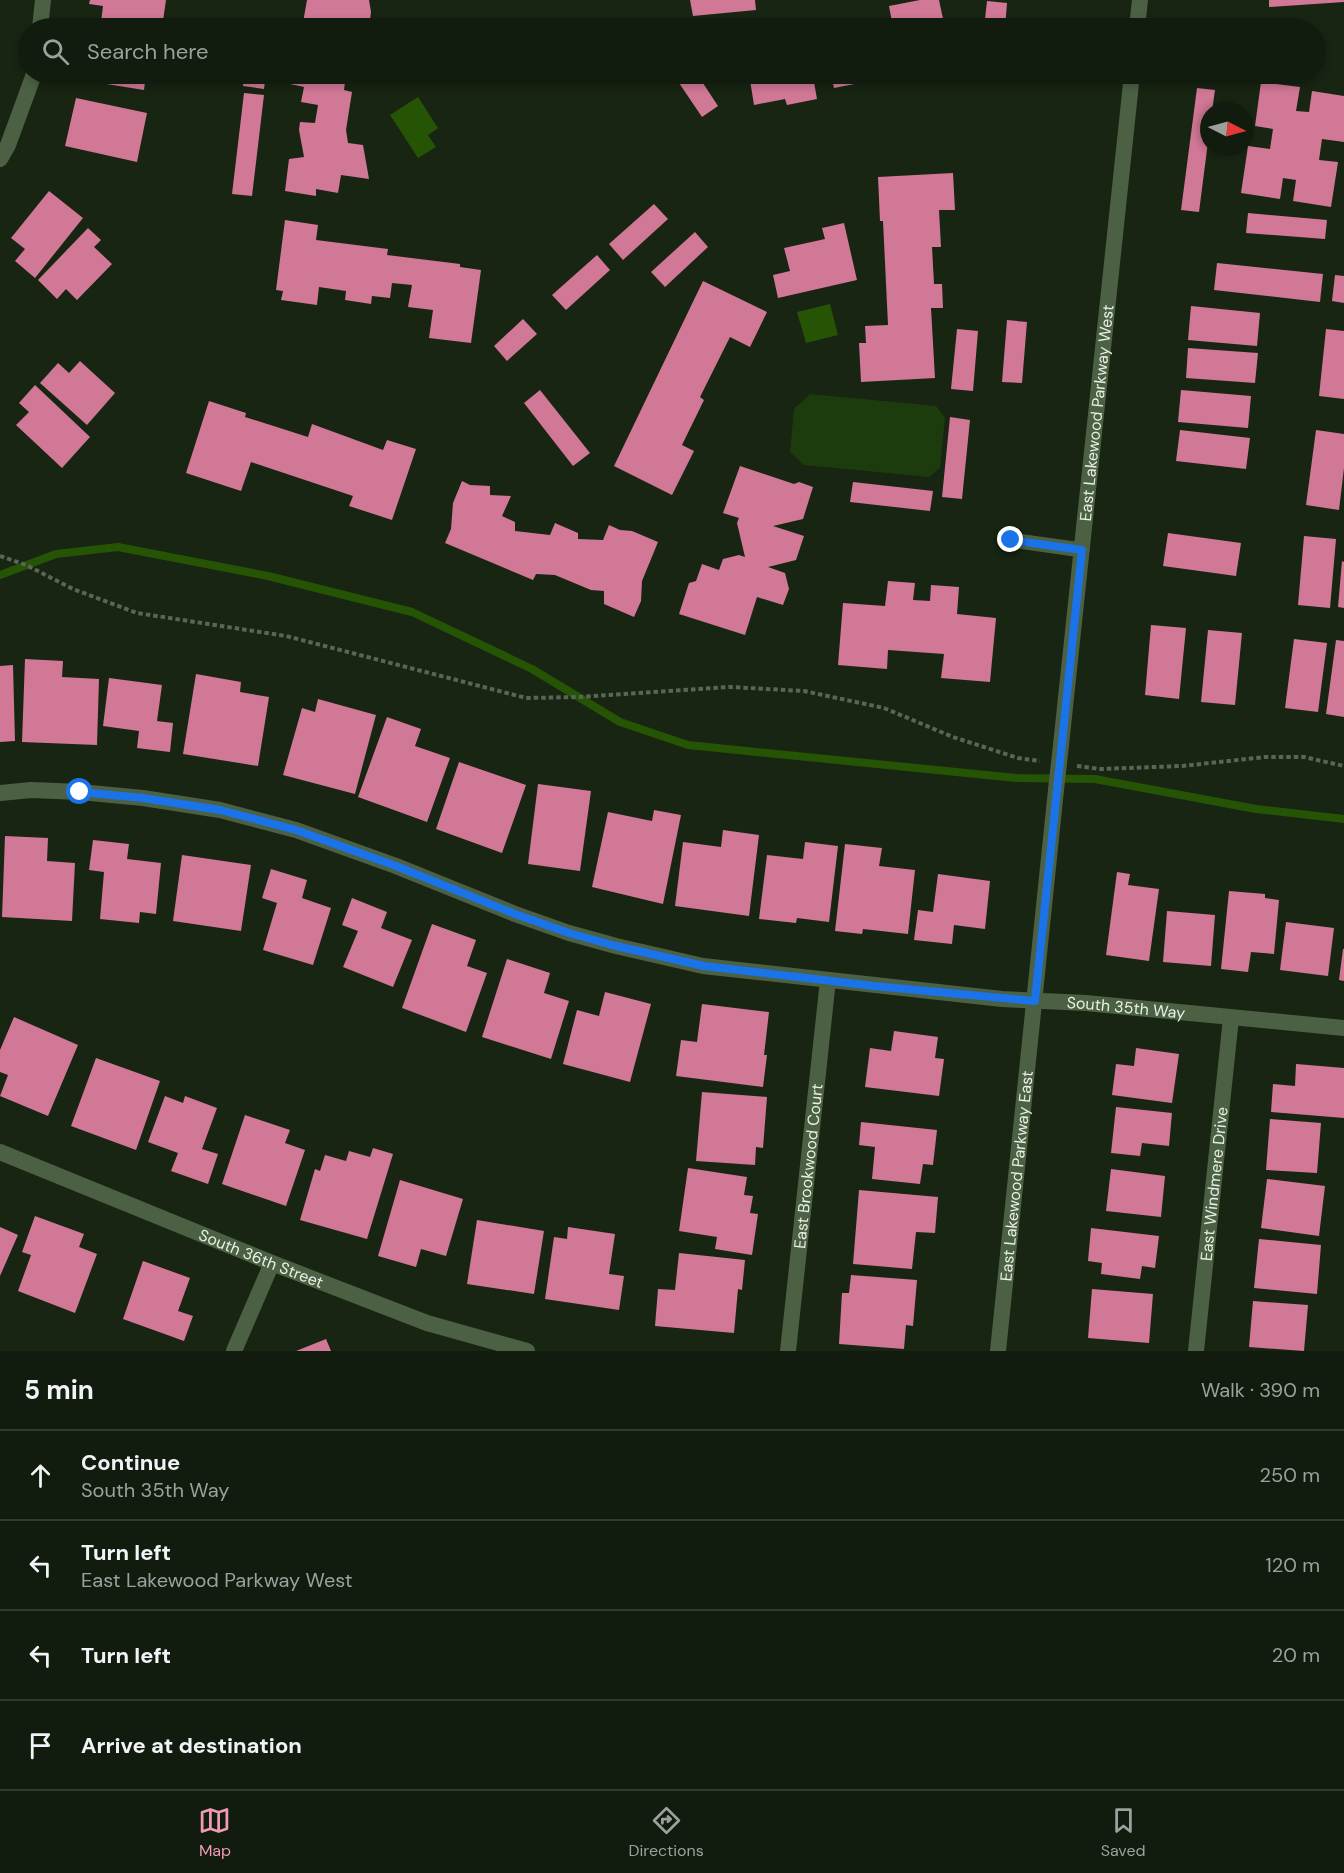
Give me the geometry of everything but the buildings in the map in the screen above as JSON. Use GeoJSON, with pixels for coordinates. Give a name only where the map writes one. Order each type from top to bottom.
{"type":"FeatureCollection","features":[{"type":"Feature","properties":{"kind":"street"},"geometry":{"type":"LineString","coordinates":[[41,18],[43,0]]}},
{"type":"Feature","properties":{"kind":"street"},"geometry":{"type":"LineString","coordinates":[[1138,18],[1140,0]]}},
{"type":"Feature","properties":{"kind":"street"},"geometry":{"type":"LineString","coordinates":[[0,159],[8,145],[30,84]]}},
{"type":"Feature","properties":{"kind":"street","name":"East Lakewood Parkway West"},"geometry":{"type":"LineString","coordinates":[[1035,1001],[1131,84]]}},
{"type":"Feature","properties":{"kind":"street","name":"South 35th Way"},"geometry":{"type":"LineString","coordinates":[[0,792],[31,790],[80,792],[143,798],[220,810],[296,830],[569,933],[704,966],[874,986],[1035,1001],[1086,1003],[1344,1028]]}},
{"type":"Feature","properties":{"kind":"street","name":"East Brookwood Court"},"geometry":{"type":"LineString","coordinates":[[788,1351],[828,980]]}},
{"type":"Feature","properties":{"kind":"street","name":"East Lakewood Parkway East"},"geometry":{"type":"LineString","coordinates":[[999,1351],[1035,1001]]}},
{"type":"Feature","properties":{"kind":"street","name":"East Windmere Drive"},"geometry":{"type":"LineString","coordinates":[[1196,1351],[1231,1018]]}},
{"type":"Feature","properties":{"kind":"street","name":"South 36th Street"},"geometry":{"type":"LineString","coordinates":[[0,1152],[272,1263],[427,1323],[527,1351]]}},
{"type":"Feature","properties":{"kind":"street"},"geometry":{"type":"LineString","coordinates":[[234,1351],[272,1263]]}},
{"type":"Feature","properties":{"kind":"lane"},"geometry":{"type":"LineString","coordinates":[[1011,540],[1082,550]]}},
{"type":"Feature","properties":{"kind":"path"},"geometry":{"type":"LineString","coordinates":[[0,556],[26,565],[73,589],[137,614],[286,636],[526,698],[579,697],[730,687],[804,691],[884,708],[953,737],[1018,758],[1049,762]]}},
{"type":"Feature","properties":{"kind":"path"},"geometry":{"type":"LineString","coordinates":[[1070,765],[1101,770],[1182,766],[1264,757],[1305,757],[1344,766]]}},
{"type":"Feature","properties":{"kind":"shaded area"},"geometry":{"type":"Polygon","coordinates":[[[418,97],[438,128],[428,135],[436,147],[418,158],[390,115],[418,97]]]}},
{"type":"Feature","properties":{"kind":"shaded area"},"geometry":{"type":"Polygon","coordinates":[[[830,304],[838,335],[806,343],[797,312],[830,304]]]}},
{"type":"Feature","properties":{"kind":"shaded area"},"geometry":{"type":"Polygon","coordinates":[[[810,394],[936,406],[945,418],[940,468],[929,477],[804,465],[790,452],[794,409],[810,394]]]}},
{"type":"Feature","properties":{"kind":"waterway"},"geometry":{"type":"LineString","coordinates":[[0,575],[56,554],[118,547],[268,576],[412,612],[532,669],[620,722],[688,745],[1016,778],[1095,779],[1256,809],[1344,819]]}},
{"type":"Feature","properties":{"kind":"route"},"geometry":{"type":"LineString","coordinates":[[80,792],[143,798],[220,810],[296,830],[569,933],[704,966],[874,986],[1035,1001],[1082,550],[1011,540]]}}]}
